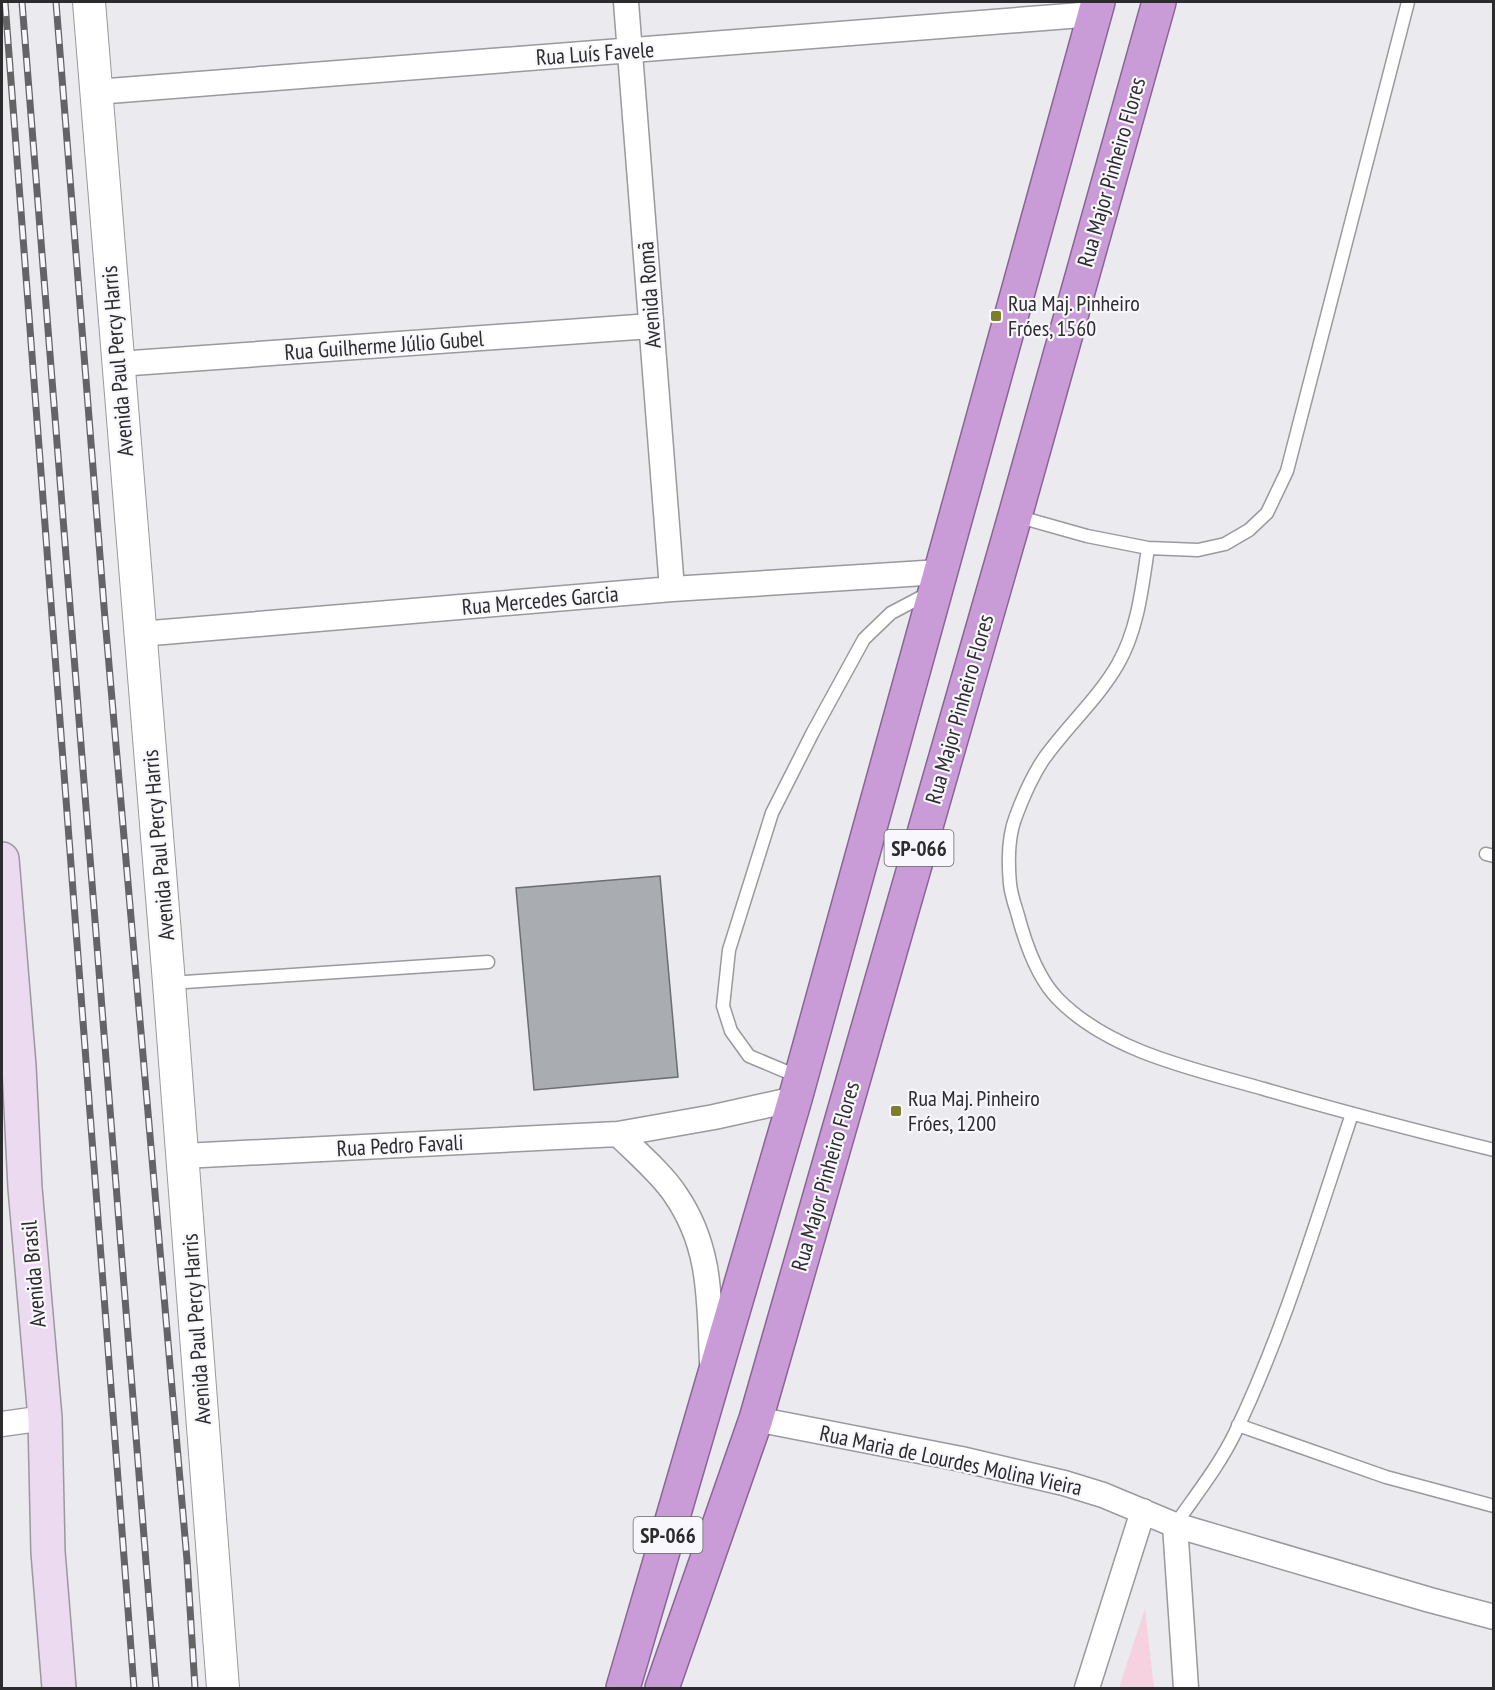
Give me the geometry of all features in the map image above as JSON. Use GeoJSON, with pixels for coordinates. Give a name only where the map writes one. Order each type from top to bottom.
{"type":"FeatureCollection","features":[{"type":"Feature","properties":{"kind":"highway","name":"Rua Major Pinheiro Flores"},"geometry":{"type":"LineString","coordinates":[[663,1689],[756,1419],[1015,516],[1159,2]]}},
{"type":"Feature","properties":{"kind":"highway","name":"SP-066"},"geometry":{"type":"LineString","coordinates":[[623,1689],[798,1088],[1096,8]]}},
{"type":"Feature","properties":{"kind":"main road","name":"Avenida Brasil"},"geometry":{"type":"LineString","coordinates":[[2,859],[45,1418],[48,1552],[59,1689]]}},
{"type":"Feature","properties":{"kind":"main road"},"geometry":{"type":"LineString","coordinates":[[2,1159],[9,1171],[26,1188]]}},
{"type":"Feature","properties":{"kind":"street","name":"Avenida Paul Percy Harris"},"geometry":{"type":"LineString","coordinates":[[89,2],[183,1156],[223,1689]]}},
{"type":"Feature","properties":{"kind":"street","name":"Avenida Romã"},"geometry":{"type":"LineString","coordinates":[[626,2],[672,589]]}},
{"type":"Feature","properties":{"kind":"street","name":"Rua Luís Favele"},"geometry":{"type":"LineString","coordinates":[[96,92],[630,50],[1021,10],[1096,8]]}},
{"type":"Feature","properties":{"kind":"street","name":"Rua Guilherme Júlio Gubel"},"geometry":{"type":"LineString","coordinates":[[118,364],[651,326]]}},
{"type":"Feature","properties":{"kind":"street","name":"Rua Mercedes Garcia"},"geometry":{"type":"LineString","coordinates":[[140,634],[672,589],[938,581]]}},
{"type":"Feature","properties":{"kind":"street","name":"Rua Pedro Favali"},"geometry":{"type":"LineString","coordinates":[[183,1156],[618,1134],[714,1117],[798,1088]]}},
{"type":"Feature","properties":{"kind":"street"},"geometry":{"type":"LineString","coordinates":[[618,1134],[675,1193],[697,1233],[708,1281],[712,1382]]}},
{"type":"Feature","properties":{"kind":"street"},"geometry":{"type":"LineString","coordinates":[[2,1424],[45,1418]]}},
{"type":"Feature","properties":{"kind":"street","name":"Rua Maria de Lourdes Molina Vieira"},"geometry":{"type":"LineString","coordinates":[[756,1419],[961,1459],[1064,1483],[1103,1495],[1175,1526],[1494,1617]]}},
{"type":"Feature","properties":{"kind":"street"},"geometry":{"type":"LineString","coordinates":[[1087,1689],[1143,1511]]}},
{"type":"Feature","properties":{"kind":"street"},"geometry":{"type":"LineString","coordinates":[[1175,1526],[1186,1689]]}},
{"type":"Feature","properties":{"kind":"lane"},"geometry":{"type":"LineString","coordinates":[[1015,516],[1087,536],[1148,548],[1198,550],[1225,544],[1249,530],[1267,513],[1287,471],[1408,2]]}},
{"type":"Feature","properties":{"kind":"lane"},"geometry":{"type":"LineString","coordinates":[[1148,548],[1140,603],[1131,637],[1117,665],[1104,684],[1044,759],[1028,785],[1014,819],[1010,849],[1010,886],[1023,935],[1037,969],[1056,998],[1081,1018],[1121,1044],[1174,1064],[1352,1114],[1494,1150]]}},
{"type":"Feature","properties":{"kind":"lane"},"geometry":{"type":"LineString","coordinates":[[798,1088],[749,1056],[731,1031],[723,1006],[729,950],[772,813],[864,639],[891,613],[938,581]]}},
{"type":"Feature","properties":{"kind":"lane"},"geometry":{"type":"LineString","coordinates":[[169,983],[489,962]]}},
{"type":"Feature","properties":{"kind":"lane"},"geometry":{"type":"LineString","coordinates":[[1175,1526],[1213,1469],[1238,1425],[1273,1347],[1352,1114]]}},
{"type":"Feature","properties":{"kind":"lane"},"geometry":{"type":"LineString","coordinates":[[1238,1425],[1386,1477],[1494,1506]]}},
{"type":"Feature","properties":{"kind":"shaded area"},"geometry":{"type":"Polygon","coordinates":[[[1145,1609],[1154,1688],[1119,1688],[1145,1609]]]}},
{"type":"Feature","properties":{"kind":"building"},"geometry":{"type":"Polygon","coordinates":[[[660,876],[678,1077],[534,1090],[516,888],[660,876]]]}},
{"type":"Feature","properties":{"kind":"railway"},"geometry":{"type":"LineString","coordinates":[[5,2],[134,1688]]}},
{"type":"Feature","properties":{"kind":"railway"},"geometry":{"type":"LineString","coordinates":[[22,2],[156,1688]]}},
{"type":"Feature","properties":{"kind":"railway"},"geometry":{"type":"LineString","coordinates":[[56,2],[105,619],[187,1560],[195,1688]]}},
{"type":"Feature","properties":{"kind":"place","name":"Rua Maj. Pinheiro Fróes, 1560"},"geometry":{"type":"Point","coordinates":[996,316]}},
{"type":"Feature","properties":{"kind":"place","name":"Rua Maj. Pinheiro Fróes, 1200"},"geometry":{"type":"Point","coordinates":[896,1111]}}]}
